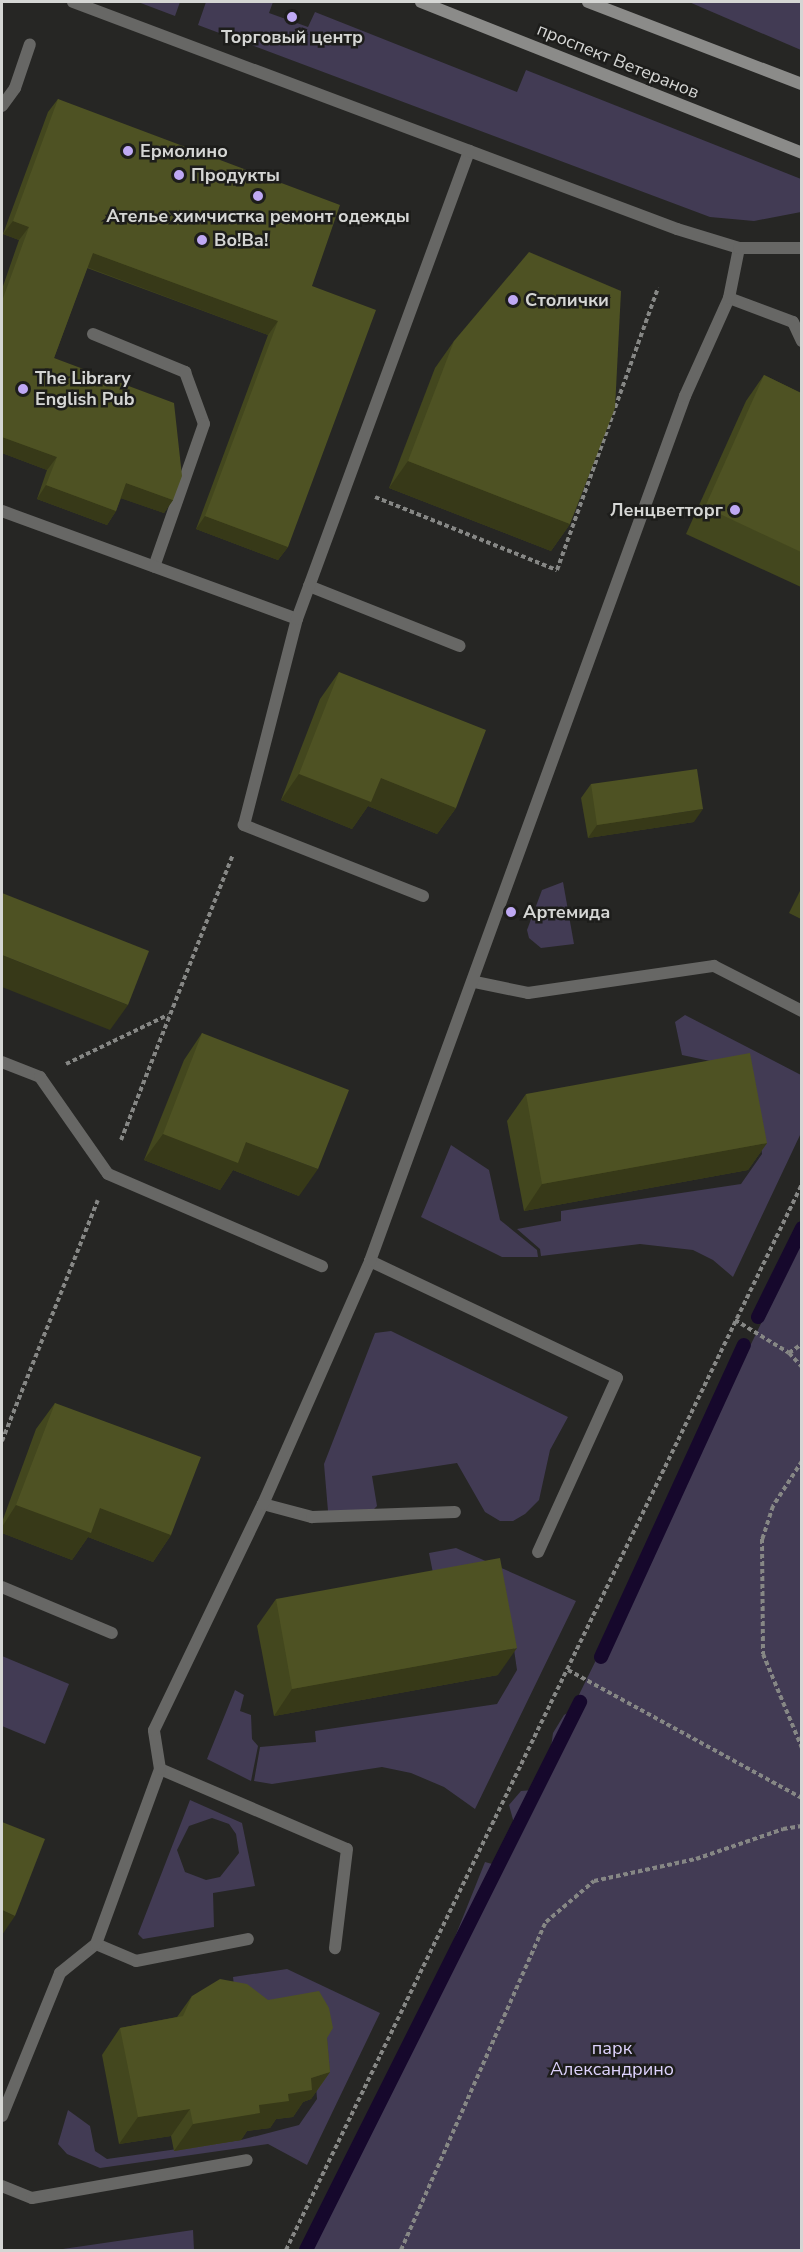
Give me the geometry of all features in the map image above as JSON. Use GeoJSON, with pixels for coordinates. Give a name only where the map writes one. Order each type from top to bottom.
{"type":"FeatureCollection","features":[{"type":"Feature","properties":{"kind":"main road","name":"проспект Ветеранов"},"geometry":{"type":"LineString","coordinates":[[421,2],[801,153]]}},
{"type":"Feature","properties":{"kind":"main road"},"geometry":{"type":"LineString","coordinates":[[588,2],[801,84]]}},
{"type":"Feature","properties":{"kind":"street"},"geometry":{"type":"LineString","coordinates":[[73,2],[469,151],[739,249],[801,248]]}},
{"type":"Feature","properties":{"kind":"street"},"geometry":{"type":"LineString","coordinates":[[2,106],[15,88],[30,44]]}},
{"type":"Feature","properties":{"kind":"street"},"geometry":{"type":"LineString","coordinates":[[423,896],[244,825],[297,619],[469,151]]}},
{"type":"Feature","properties":{"kind":"street"},"geometry":{"type":"LineString","coordinates":[[2,2116],[60,1973],[96,1944],[160,1769],[154,1730],[263,1504],[370,1261],[475,982],[685,396],[729,298],[739,249]]}},
{"type":"Feature","properties":{"kind":"street"},"geometry":{"type":"LineString","coordinates":[[729,298],[793,322],[801,341]]}},
{"type":"Feature","properties":{"kind":"street"},"geometry":{"type":"LineString","coordinates":[[93,334],[185,372],[204,424],[154,567]]}},
{"type":"Feature","properties":{"kind":"street"},"geometry":{"type":"LineString","coordinates":[[2,511],[297,619]]}},
{"type":"Feature","properties":{"kind":"street"},"geometry":{"type":"LineString","coordinates":[[309,586],[460,646]]}},
{"type":"Feature","properties":{"kind":"street"},"geometry":{"type":"LineString","coordinates":[[475,982],[528,993],[714,966],[801,1011]]}},
{"type":"Feature","properties":{"kind":"street"},"geometry":{"type":"LineString","coordinates":[[2,1062],[40,1077],[108,1174],[322,1266]]}},
{"type":"Feature","properties":{"kind":"street"},"geometry":{"type":"LineString","coordinates":[[370,1261],[617,1378],[538,1552]]}},
{"type":"Feature","properties":{"kind":"street"},"geometry":{"type":"LineString","coordinates":[[263,1504],[312,1517],[455,1512]]}},
{"type":"Feature","properties":{"kind":"street"},"geometry":{"type":"LineString","coordinates":[[2,1587],[112,1633]]}},
{"type":"Feature","properties":{"kind":"street"},"geometry":{"type":"LineString","coordinates":[[160,1769],[347,1849],[335,1948]]}},
{"type":"Feature","properties":{"kind":"street"},"geometry":{"type":"LineString","coordinates":[[96,1944],[136,1961],[248,1939]]}},
{"type":"Feature","properties":{"kind":"street"},"geometry":{"type":"LineString","coordinates":[[2,2186],[32,2198],[247,2160]]}},
{"type":"Feature","properties":{"kind":"path"},"geometry":{"type":"LineString","coordinates":[[371,496],[557,570],[658,288]]}},
{"type":"Feature","properties":{"kind":"path"},"geometry":{"type":"LineString","coordinates":[[2,1442],[244,825]]}},
{"type":"Feature","properties":{"kind":"path"},"geometry":{"type":"LineString","coordinates":[[40,1077],[168,1015]]}},
{"type":"Feature","properties":{"kind":"path"},"geometry":{"type":"LineString","coordinates":[[286,2250],[801,1184]]}},
{"type":"Feature","properties":{"kind":"path"},"geometry":{"type":"LineString","coordinates":[[735,1320],[789,1353],[801,1367]]}},
{"type":"Feature","properties":{"kind":"path"},"geometry":{"type":"LineString","coordinates":[[789,1353],[801,1344]]}},
{"type":"Feature","properties":{"kind":"path"},"geometry":{"type":"LineString","coordinates":[[2,1428],[7,1427]]}},
{"type":"Feature","properties":{"kind":"path"},"geometry":{"type":"LineString","coordinates":[[801,1461],[773,1506],[762,1539],[763,1654],[801,1748]]}},
{"type":"Feature","properties":{"kind":"path"},"geometry":{"type":"LineString","coordinates":[[568,1670],[801,1798]]}},
{"type":"Feature","properties":{"kind":"path"},"geometry":{"type":"LineString","coordinates":[[401,2250],[546,1922],[594,1881],[696,1859],[783,1828],[801,1826]]}},
{"type":"Feature","properties":{"kind":"green space"},"geometry":{"type":"Polygon","coordinates":[[[138,2],[180,2],[175,16],[138,2]]]}},
{"type":"Feature","properties":{"kind":"green space"},"geometry":{"type":"Polygon","coordinates":[[[206,2],[273,2],[269,13],[308,27],[315,12],[517,92],[526,70],[801,179],[801,212],[754,221],[710,217],[198,25],[206,2]]]}},
{"type":"Feature","properties":{"kind":"green space"},"geometry":{"type":"Polygon","coordinates":[[[689,2],[801,2],[801,50],[689,2]]]}},
{"type":"Feature","properties":{"kind":"green space"},"geometry":{"type":"Polygon","coordinates":[[[563,882],[574,944],[541,948],[529,938],[527,930],[542,890],[563,882]]]}},
{"type":"Feature","properties":{"kind":"green space"},"geometry":{"type":"Polygon","coordinates":[[[685,1015],[801,1075],[801,1133],[733,1277],[713,1260],[693,1250],[640,1244],[541,1256],[540,1249],[517,1229],[561,1221],[561,1211],[741,1184],[762,1154],[752,1070],[682,1055],[675,1022],[685,1015]]]}},
{"type":"Feature","properties":{"kind":"green space"},"geometry":{"type":"Polygon","coordinates":[[[451,1145],[489,1170],[500,1220],[537,1250],[538,1257],[502,1257],[421,1217],[451,1145]]]}},
{"type":"Feature","properties":{"kind":"green space","name":"парк Александрино"},"geometry":{"type":"Polygon","coordinates":[[[801,1241],[801,2250],[308,2250],[431,1997],[485,1862],[496,1865],[515,1827],[509,1805],[521,1791],[533,1790],[550,1755],[553,1733],[564,1715],[571,1711],[684,1481],[697,1445],[707,1435],[801,1241]]]}},
{"type":"Feature","properties":{"kind":"green space"},"geometry":{"type":"Polygon","coordinates":[[[391,1331],[568,1417],[550,1450],[539,1500],[525,1514],[513,1521],[500,1521],[485,1512],[457,1463],[372,1476],[377,1506],[373,1510],[328,1511],[324,1464],[375,1333],[391,1331]]]}},
{"type":"Feature","properties":{"kind":"green space"},"geometry":{"type":"Polygon","coordinates":[[[456,1548],[576,1601],[475,1809],[444,1787],[411,1773],[382,1767],[272,1784],[254,1781],[260,1747],[316,1742],[315,1731],[497,1704],[517,1670],[505,1588],[436,1588],[429,1553],[456,1548]]]}},
{"type":"Feature","properties":{"kind":"green space"},"geometry":{"type":"Polygon","coordinates":[[[2,1656],[69,1684],[45,1744],[2,1726],[2,1656]]]}},
{"type":"Feature","properties":{"kind":"green space"},"geometry":{"type":"Polygon","coordinates":[[[235,1690],[244,1695],[240,1711],[251,1715],[252,1739],[258,1746],[251,1781],[207,1759],[235,1690]]]}},
{"type":"Feature","properties":{"kind":"green space"},"geometry":{"type":"Polygon","coordinates":[[[190,1800],[242,1823],[255,1886],[213,1893],[214,1927],[143,1939],[138,1934],[190,1800]],[[212,1818],[189,1826],[177,1850],[185,1872],[206,1880],[220,1877],[239,1853],[236,1834],[229,1824],[212,1818]]]}},
{"type":"Feature","properties":{"kind":"green space"},"geometry":{"type":"Polygon","coordinates":[[[287,1969],[380,2013],[307,2165],[268,2144],[100,2168],[67,2154],[58,2144],[68,2110],[90,2126],[95,2151],[107,2159],[241,2140],[299,2125],[317,2099],[314,2059],[236,2004],[233,1977],[287,1969]]]}},
{"type":"Feature","properties":{"kind":"green space"},"geometry":{"type":"Polygon","coordinates":[[[193,2230],[194,2250],[56,2250],[193,2230]]]}},
{"type":"Feature","properties":{"kind":"building"},"geometry":{"type":"Polygon","coordinates":[[[58,99],[340,205],[312,286],[376,310],[288,547],[205,516],[278,321],[93,253],[54,358],[174,403],[182,476],[173,500],[126,483],[116,511],[46,485],[57,457],[2,437],[2,301],[29,227],[13,221],[58,99]]]}},
{"type":"Feature","properties":{"kind":"building"},"geometry":{"type":"Polygon","coordinates":[[[529,252],[621,291],[615,408],[570,524],[408,461],[454,341],[529,252]]]}},
{"type":"Feature","properties":{"kind":"building"},"geometry":{"type":"Polygon","coordinates":[[[764,375],[801,393],[801,552],[705,507],[764,375]]]}},
{"type":"Feature","properties":{"kind":"building"},"geometry":{"type":"Polygon","coordinates":[[[339,672],[486,730],[456,808],[381,778],[371,802],[299,774],[339,672]]]}},
{"type":"Feature","properties":{"kind":"building"},"geometry":{"type":"Polygon","coordinates":[[[697,769],[703,809],[597,825],[591,784],[697,769]]]}},
{"type":"Feature","properties":{"kind":"building"},"geometry":{"type":"Polygon","coordinates":[[[2,893],[149,951],[128,1005],[2,955],[2,893]]]}},
{"type":"Feature","properties":{"kind":"building"},"geometry":{"type":"Polygon","coordinates":[[[202,1033],[349,1090],[318,1169],[246,1142],[238,1163],[163,1134],[202,1033]]]}},
{"type":"Feature","properties":{"kind":"building"},"geometry":{"type":"Polygon","coordinates":[[[750,1053],[767,1143],[542,1184],[526,1094],[750,1053]]]}},
{"type":"Feature","properties":{"kind":"building"},"geometry":{"type":"Polygon","coordinates":[[[55,1403],[201,1457],[171,1535],[100,1508],[91,1533],[16,1505],[55,1403]]]}},
{"type":"Feature","properties":{"kind":"building"},"geometry":{"type":"Polygon","coordinates":[[[500,1558],[517,1648],[292,1689],[276,1599],[500,1558]]]}},
{"type":"Feature","properties":{"kind":"building"},"geometry":{"type":"Polygon","coordinates":[[[2,1822],[45,1839],[15,1916],[2,1910],[2,1822]]]}},
{"type":"Feature","properties":{"kind":"building"},"geometry":{"type":"Polygon","coordinates":[[[220,1979],[247,1984],[268,2000],[319,1991],[329,2008],[333,2028],[327,2038],[330,2072],[311,2078],[312,2090],[288,2094],[289,2101],[259,2105],[260,2113],[193,2124],[190,2109],[138,2117],[120,2028],[183,2016],[192,1996],[220,1979]]]}},
{"type":"Feature","properties":{"kind":"waterway"},"geometry":{"type":"LineString","coordinates":[[758,1317],[802,1228]]}},
{"type":"Feature","properties":{"kind":"waterway"},"geometry":{"type":"LineString","coordinates":[[601,1657],[744,1345]]}},
{"type":"Feature","properties":{"kind":"waterway"},"geometry":{"type":"LineString","coordinates":[[306,2250],[580,1702]]}},
{"type":"Feature","properties":{"kind":"place","name":"Торговый центр"},"geometry":{"type":"Point","coordinates":[292,17]}},
{"type":"Feature","properties":{"kind":"place","name":"Ермолино"},"geometry":{"type":"Point","coordinates":[128,151]}},
{"type":"Feature","properties":{"kind":"place","name":"Продукты"},"geometry":{"type":"Point","coordinates":[179,175]}},
{"type":"Feature","properties":{"kind":"place","name":"Ателье химчистка ремонт одежды"},"geometry":{"type":"Point","coordinates":[258,196]}},
{"type":"Feature","properties":{"kind":"place","name":"Во!Ва!"},"geometry":{"type":"Point","coordinates":[202,240]}},
{"type":"Feature","properties":{"kind":"place","name":"Столички"},"geometry":{"type":"Point","coordinates":[513,300]}},
{"type":"Feature","properties":{"kind":"place","name":"The Library English Pub"},"geometry":{"type":"Point","coordinates":[23,389]}},
{"type":"Feature","properties":{"kind":"place","name":"Ленцветторг"},"geometry":{"type":"Point","coordinates":[735,510]}},
{"type":"Feature","properties":{"kind":"place","name":"Артемида"},"geometry":{"type":"Point","coordinates":[511,912]}}]}
